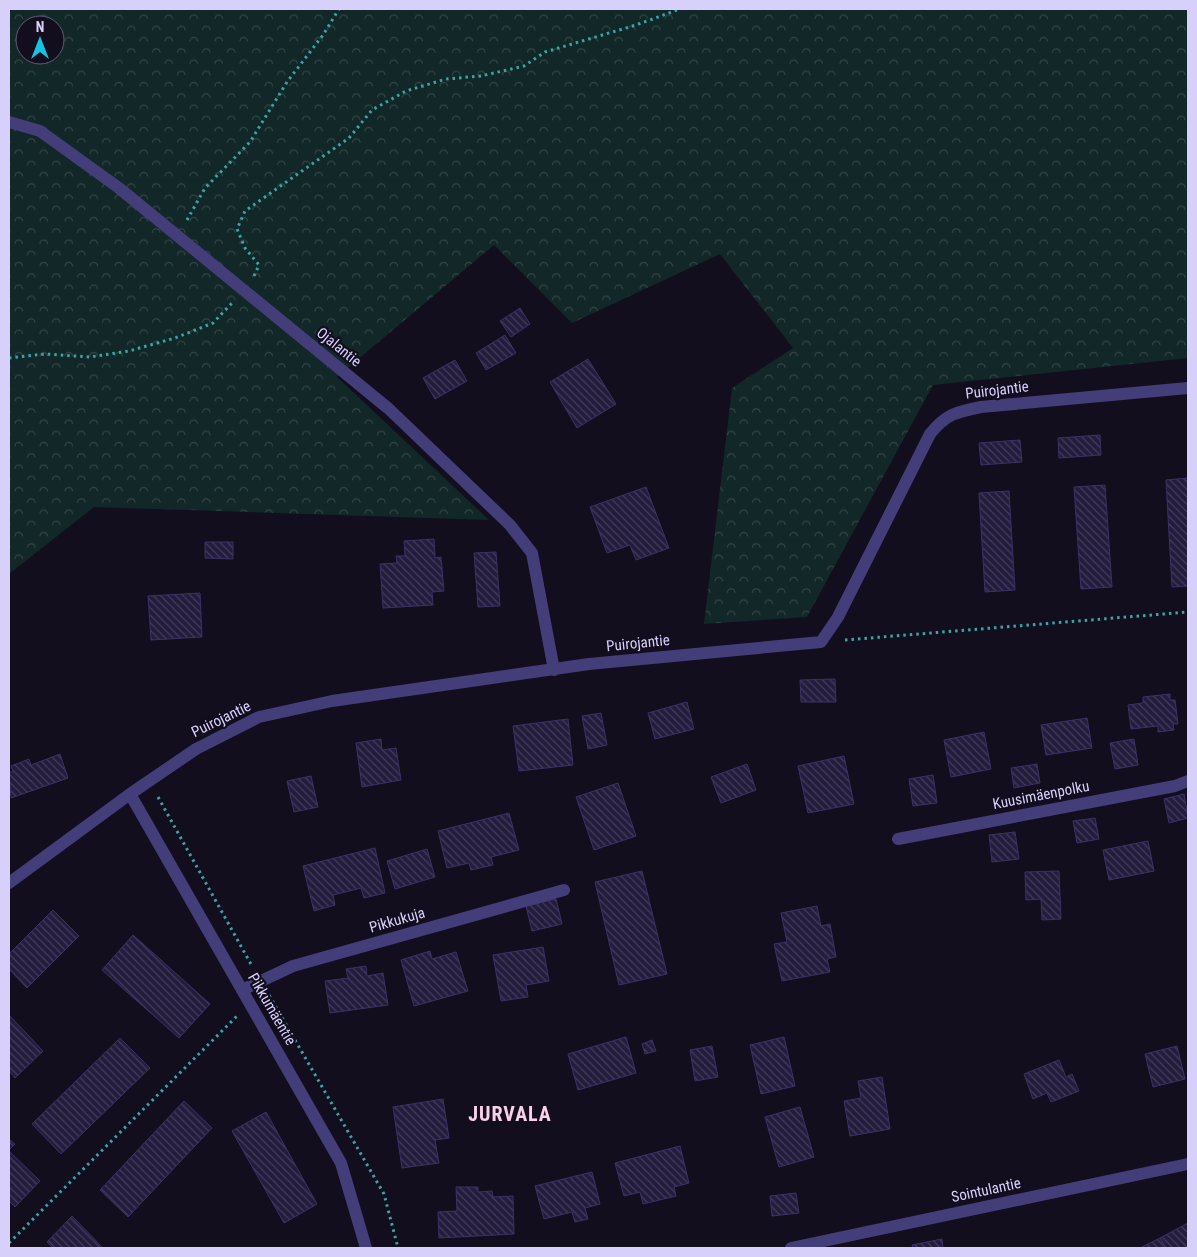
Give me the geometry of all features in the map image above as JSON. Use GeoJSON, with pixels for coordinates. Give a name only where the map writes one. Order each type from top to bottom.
{"type":"FeatureCollection","features":[{"type":"Feature","properties":{"kind":"street","name":"Ojalantie"},"geometry":{"type":"LineString","coordinates":[[9,122],[40,131],[119,188],[389,409],[510,525],[532,553],[554,670]]}},
{"type":"Feature","properties":{"kind":"street","name":"Puirojantie"},"geometry":{"type":"LineString","coordinates":[[9,883],[130,794],[196,749],[259,717],[332,701],[590,664],[821,642],[838,617],[930,434],[942,419],[959,411],[981,407],[1188,388]]}},
{"type":"Feature","properties":{"kind":"street","name":"Kuusimäenpolku"},"geometry":{"type":"LineString","coordinates":[[898,839],[1175,786],[1188,781]]}},
{"type":"Feature","properties":{"kind":"street","name":"Pikkumäentie"},"geometry":{"type":"LineString","coordinates":[[130,794],[341,1163],[366,1248]]}},
{"type":"Feature","properties":{"kind":"street","name":"Pikkukuja"},"geometry":{"type":"LineString","coordinates":[[242,990],[293,966],[564,890]]}},
{"type":"Feature","properties":{"kind":"street","name":"Sointulantie"},"geometry":{"type":"LineString","coordinates":[[791,1248],[1188,1164]]}},
{"type":"Feature","properties":{"kind":"path"},"geometry":{"type":"LineString","coordinates":[[178,236],[205,188],[250,142],[287,82],[323,35],[339,9]]}},
{"type":"Feature","properties":{"kind":"path"},"geometry":{"type":"LineString","coordinates":[[9,358],[46,354],[90,357],[129,351],[175,338],[213,323],[246,292],[259,265],[245,248],[237,229],[245,211],[349,138],[372,110],[406,91],[446,79],[481,76],[524,66],[544,52],[636,26],[680,9]]}},
{"type":"Feature","properties":{"kind":"path"},"geometry":{"type":"LineString","coordinates":[[821,642],[1188,612]]}},
{"type":"Feature","properties":{"kind":"path"},"geometry":{"type":"LineString","coordinates":[[149,781],[261,981],[384,1194],[398,1248]]}},
{"type":"Feature","properties":{"kind":"path"},"geometry":{"type":"LineString","coordinates":[[9,1243],[250,1005]]}},
{"type":"Feature","properties":{"kind":"green space"},"geometry":{"type":"Polygon","coordinates":[[[9,9],[1188,9],[1188,358],[933,385],[807,617],[704,624],[732,388],[793,348],[720,254],[572,323],[494,245],[337,377],[489,520],[94,507],[9,574],[9,9]]]}},
{"type":"Feature","properties":{"kind":"building"},"geometry":{"type":"Polygon","coordinates":[[[520,308],[530,324],[511,337],[500,321],[520,308]]]}},
{"type":"Feature","properties":{"kind":"building"},"geometry":{"type":"Polygon","coordinates":[[[505,335],[516,353],[486,370],[476,353],[505,335]]]}},
{"type":"Feature","properties":{"kind":"building"},"geometry":{"type":"Polygon","coordinates":[[[588,359],[616,404],[577,428],[550,382],[588,359]]]}},
{"type":"Feature","properties":{"kind":"building"},"geometry":{"type":"Polygon","coordinates":[[[455,360],[467,381],[435,399],[423,378],[455,360]]]}},
{"type":"Feature","properties":{"kind":"building"},"geometry":{"type":"Polygon","coordinates":[[[1100,435],[1101,455],[1059,458],[1058,438],[1100,435]]]}},
{"type":"Feature","properties":{"kind":"building"},"geometry":{"type":"Polygon","coordinates":[[[1020,440],[1022,462],[981,465],[979,443],[1020,440]]]}},
{"type":"Feature","properties":{"kind":"building"},"geometry":{"type":"Polygon","coordinates":[[[1188,478],[1188,586],[1172,587],[1166,480],[1188,478]]]}},
{"type":"Feature","properties":{"kind":"building"},"geometry":{"type":"Polygon","coordinates":[[[1105,485],[1112,587],[1081,589],[1074,487],[1105,485]]]}},
{"type":"Feature","properties":{"kind":"building"},"geometry":{"type":"Polygon","coordinates":[[[646,487],[669,548],[636,560],[630,545],[607,553],[590,507],[646,487]]]}},
{"type":"Feature","properties":{"kind":"building"},"geometry":{"type":"Polygon","coordinates":[[[1009,491],[1015,590],[985,592],[979,493],[1009,491]]]}},
{"type":"Feature","properties":{"kind":"building"},"geometry":{"type":"Polygon","coordinates":[[[434,539],[435,558],[441,557],[444,591],[432,592],[433,605],[383,608],[380,564],[397,563],[396,556],[405,556],[404,541],[434,539]]]}},
{"type":"Feature","properties":{"kind":"building"},"geometry":{"type":"Polygon","coordinates":[[[205,542],[233,542],[233,559],[205,558],[205,542]]]}},
{"type":"Feature","properties":{"kind":"building"},"geometry":{"type":"Polygon","coordinates":[[[496,552],[500,606],[478,607],[474,553],[496,552]]]}},
{"type":"Feature","properties":{"kind":"building"},"geometry":{"type":"Polygon","coordinates":[[[200,593],[202,637],[151,640],[148,596],[200,593]]]}},
{"type":"Feature","properties":{"kind":"building"},"geometry":{"type":"Polygon","coordinates":[[[835,679],[836,702],[801,702],[800,680],[835,679]]]}},
{"type":"Feature","properties":{"kind":"building"},"geometry":{"type":"Polygon","coordinates":[[[1170,694],[1170,700],[1175,700],[1178,724],[1173,724],[1174,730],[1158,732],[1158,726],[1131,729],[1128,705],[1143,703],[1143,697],[1170,694]]]}},
{"type":"Feature","properties":{"kind":"building"},"geometry":{"type":"Polygon","coordinates":[[[687,702],[694,729],[655,739],[648,713],[687,702]]]}},
{"type":"Feature","properties":{"kind":"building"},"geometry":{"type":"Polygon","coordinates":[[[601,713],[607,745],[588,749],[582,716],[601,713]]]}},
{"type":"Feature","properties":{"kind":"building"},"geometry":{"type":"Polygon","coordinates":[[[1087,718],[1092,748],[1046,755],[1041,725],[1087,718]]]}},
{"type":"Feature","properties":{"kind":"building"},"geometry":{"type":"Polygon","coordinates":[[[568,719],[573,765],[519,771],[513,726],[568,719]]]}},
{"type":"Feature","properties":{"kind":"building"},"geometry":{"type":"Polygon","coordinates":[[[984,732],[991,769],[951,777],[944,740],[984,732]]]}},
{"type":"Feature","properties":{"kind":"building"},"geometry":{"type":"Polygon","coordinates":[[[381,739],[382,750],[396,748],[401,780],[362,787],[356,743],[381,739]]]}},
{"type":"Feature","properties":{"kind":"building"},"geometry":{"type":"Polygon","coordinates":[[[1134,739],[1138,765],[1115,769],[1110,743],[1134,739]]]}},
{"type":"Feature","properties":{"kind":"building"},"geometry":{"type":"Polygon","coordinates":[[[60,754],[68,778],[11,798],[9,773],[13,771],[11,766],[29,759],[31,765],[60,754]]]}},
{"type":"Feature","properties":{"kind":"building"},"geometry":{"type":"Polygon","coordinates":[[[844,756],[854,804],[808,813],[798,766],[844,756]]]}},
{"type":"Feature","properties":{"kind":"building"},"geometry":{"type":"Polygon","coordinates":[[[747,764],[756,790],[721,803],[711,777],[747,764]]]}},
{"type":"Feature","properties":{"kind":"building"},"geometry":{"type":"Polygon","coordinates":[[[1037,764],[1040,783],[1014,788],[1011,768],[1037,764]]]}},
{"type":"Feature","properties":{"kind":"building"},"geometry":{"type":"Polygon","coordinates":[[[933,775],[937,803],[913,806],[909,779],[933,775]]]}},
{"type":"Feature","properties":{"kind":"building"},"geometry":{"type":"Polygon","coordinates":[[[311,776],[318,807],[294,812],[287,781],[311,776]]]}},
{"type":"Feature","properties":{"kind":"building"},"geometry":{"type":"Polygon","coordinates":[[[618,783],[636,836],[594,850],[576,797],[618,783]]]}},
{"type":"Feature","properties":{"kind":"building"},"geometry":{"type":"Polygon","coordinates":[[[1184,794],[1188,818],[1169,823],[1164,799],[1184,794]]]}},
{"type":"Feature","properties":{"kind":"building"},"geometry":{"type":"Polygon","coordinates":[[[509,813],[519,850],[491,857],[493,865],[471,870],[469,863],[447,868],[438,831],[509,813]]]}},
{"type":"Feature","properties":{"kind":"building"},"geometry":{"type":"Polygon","coordinates":[[[1095,818],[1099,839],[1077,843],[1073,821],[1095,818]]]}},
{"type":"Feature","properties":{"kind":"building"},"geometry":{"type":"Polygon","coordinates":[[[1015,832],[1019,859],[992,862],[989,835],[1015,832]]]}},
{"type":"Feature","properties":{"kind":"building"},"geometry":{"type":"Polygon","coordinates":[[[1148,841],[1154,871],[1109,880],[1103,850],[1148,841]]]}},
{"type":"Feature","properties":{"kind":"building"},"geometry":{"type":"Polygon","coordinates":[[[375,848],[385,893],[364,898],[361,888],[333,895],[335,905],[314,911],[303,866],[375,848]]]}},
{"type":"Feature","properties":{"kind":"building"},"geometry":{"type":"Polygon","coordinates":[[[427,849],[435,877],[395,889],[387,861],[427,849]]]}},
{"type":"Feature","properties":{"kind":"building"},"geometry":{"type":"Polygon","coordinates":[[[642,871],[667,974],[619,985],[595,882],[642,871]]]}},
{"type":"Feature","properties":{"kind":"building"},"geometry":{"type":"Polygon","coordinates":[[[1059,871],[1061,919],[1042,920],[1041,899],[1026,900],[1025,872],[1059,871]]]}},
{"type":"Feature","properties":{"kind":"building"},"geometry":{"type":"Polygon","coordinates":[[[556,899],[562,924],[532,931],[526,906],[556,899]]]}},
{"type":"Feature","properties":{"kind":"building"},"geometry":{"type":"Polygon","coordinates":[[[817,906],[821,926],[830,924],[836,957],[827,959],[830,972],[782,981],[774,944],[787,942],[781,913],[817,906]]]}},
{"type":"Feature","properties":{"kind":"building"},"geometry":{"type":"Polygon","coordinates":[[[53,910],[79,936],[27,988],[9,969],[9,954],[53,910]]]}},
{"type":"Feature","properties":{"kind":"building"},"geometry":{"type":"Polygon","coordinates":[[[133,935],[210,1004],[179,1038],[102,970],[133,935]]]}},
{"type":"Feature","properties":{"kind":"building"},"geometry":{"type":"Polygon","coordinates":[[[543,947],[549,981],[526,985],[528,997],[501,1001],[493,955],[543,947]]]}},
{"type":"Feature","properties":{"kind":"building"},"geometry":{"type":"Polygon","coordinates":[[[430,951],[432,959],[456,952],[468,991],[414,1006],[401,960],[430,951]]]}},
{"type":"Feature","properties":{"kind":"building"},"geometry":{"type":"Polygon","coordinates":[[[366,966],[367,976],[383,973],[388,1005],[330,1013],[325,981],[348,978],[346,969],[366,966]]]}},
{"type":"Feature","properties":{"kind":"building"},"geometry":{"type":"Polygon","coordinates":[[[9,1015],[43,1051],[15,1078],[9,1071],[9,1015]]]}},
{"type":"Feature","properties":{"kind":"building"},"geometry":{"type":"Polygon","coordinates":[[[626,1037],[636,1073],[578,1090],[568,1054],[626,1037]]]}},
{"type":"Feature","properties":{"kind":"building"},"geometry":{"type":"Polygon","coordinates":[[[784,1037],[795,1086],[761,1094],[750,1045],[784,1037]]]}},
{"type":"Feature","properties":{"kind":"building"},"geometry":{"type":"Polygon","coordinates":[[[120,1038],[150,1068],[61,1154],[32,1124],[120,1038]]]}},
{"type":"Feature","properties":{"kind":"building"},"geometry":{"type":"Polygon","coordinates":[[[652,1040],[656,1051],[645,1054],[642,1044],[652,1040]]]}},
{"type":"Feature","properties":{"kind":"building"},"geometry":{"type":"Polygon","coordinates":[[[712,1046],[718,1077],[695,1081],[690,1050],[712,1046]]]}},
{"type":"Feature","properties":{"kind":"building"},"geometry":{"type":"Polygon","coordinates":[[[1177,1046],[1185,1079],[1153,1087],[1145,1054],[1177,1046]]]}},
{"type":"Feature","properties":{"kind":"building"},"geometry":{"type":"Polygon","coordinates":[[[1059,1060],[1066,1077],[1072,1074],[1079,1091],[1051,1102],[1047,1093],[1033,1099],[1024,1074],[1059,1060]]]}},
{"type":"Feature","properties":{"kind":"building"},"geometry":{"type":"Polygon","coordinates":[[[882,1077],[890,1129],[850,1136],[844,1101],[861,1098],[858,1081],[882,1077]]]}},
{"type":"Feature","properties":{"kind":"building"},"geometry":{"type":"Polygon","coordinates":[[[443,1099],[449,1138],[435,1140],[439,1163],[402,1168],[393,1107],[443,1099]]]}},
{"type":"Feature","properties":{"kind":"building"},"geometry":{"type":"Polygon","coordinates":[[[184,1101],[212,1128],[128,1217],[100,1190],[184,1101]]]}},
{"type":"Feature","properties":{"kind":"building"},"geometry":{"type":"Polygon","coordinates":[[[800,1107],[814,1157],[779,1167],[765,1117],[800,1107]]]}},
{"type":"Feature","properties":{"kind":"building"},"geometry":{"type":"Polygon","coordinates":[[[266,1112],[317,1204],[284,1223],[232,1131],[266,1112]]]}},
{"type":"Feature","properties":{"kind":"building"},"geometry":{"type":"Polygon","coordinates":[[[9,1139],[15,1144],[9,1150],[9,1139]]]}},
{"type":"Feature","properties":{"kind":"building"},"geometry":{"type":"Polygon","coordinates":[[[680,1146],[689,1183],[674,1187],[676,1196],[643,1204],[640,1192],[624,1196],[615,1163],[680,1146]]]}},
{"type":"Feature","properties":{"kind":"building"},"geometry":{"type":"Polygon","coordinates":[[[9,1151],[40,1181],[15,1207],[9,1201],[9,1151]]]}},
{"type":"Feature","properties":{"kind":"building"},"geometry":{"type":"Polygon","coordinates":[[[592,1172],[600,1204],[585,1208],[588,1219],[575,1222],[572,1212],[544,1219],[535,1186],[592,1172]]]}},
{"type":"Feature","properties":{"kind":"building"},"geometry":{"type":"Polygon","coordinates":[[[456,1187],[478,1187],[478,1192],[492,1191],[493,1197],[513,1196],[514,1234],[439,1238],[438,1212],[457,1211],[456,1187]]]}},
{"type":"Feature","properties":{"kind":"building"},"geometry":{"type":"Polygon","coordinates":[[[796,1193],[799,1213],[772,1216],[770,1196],[796,1193]]]}},
{"type":"Feature","properties":{"kind":"building"},"geometry":{"type":"Polygon","coordinates":[[[72,1216],[103,1248],[53,1248],[47,1242],[72,1216]]]}},
{"type":"Feature","properties":{"kind":"building"},"geometry":{"type":"Polygon","coordinates":[[[1188,1223],[1188,1248],[1166,1248],[1160,1238],[1188,1223]]]}},
{"type":"Feature","properties":{"kind":"building"},"geometry":{"type":"Polygon","coordinates":[[[1160,1238],[1166,1248],[1140,1248],[1160,1238]]]}},
{"type":"Feature","properties":{"kind":"building"},"geometry":{"type":"Polygon","coordinates":[[[942,1239],[943,1248],[913,1248],[912,1245],[942,1239]]]}},
{"type":"Feature","properties":{"kind":"district","name":"JURVALA"},"geometry":{"type":"Point","coordinates":[510,1114]}}]}
